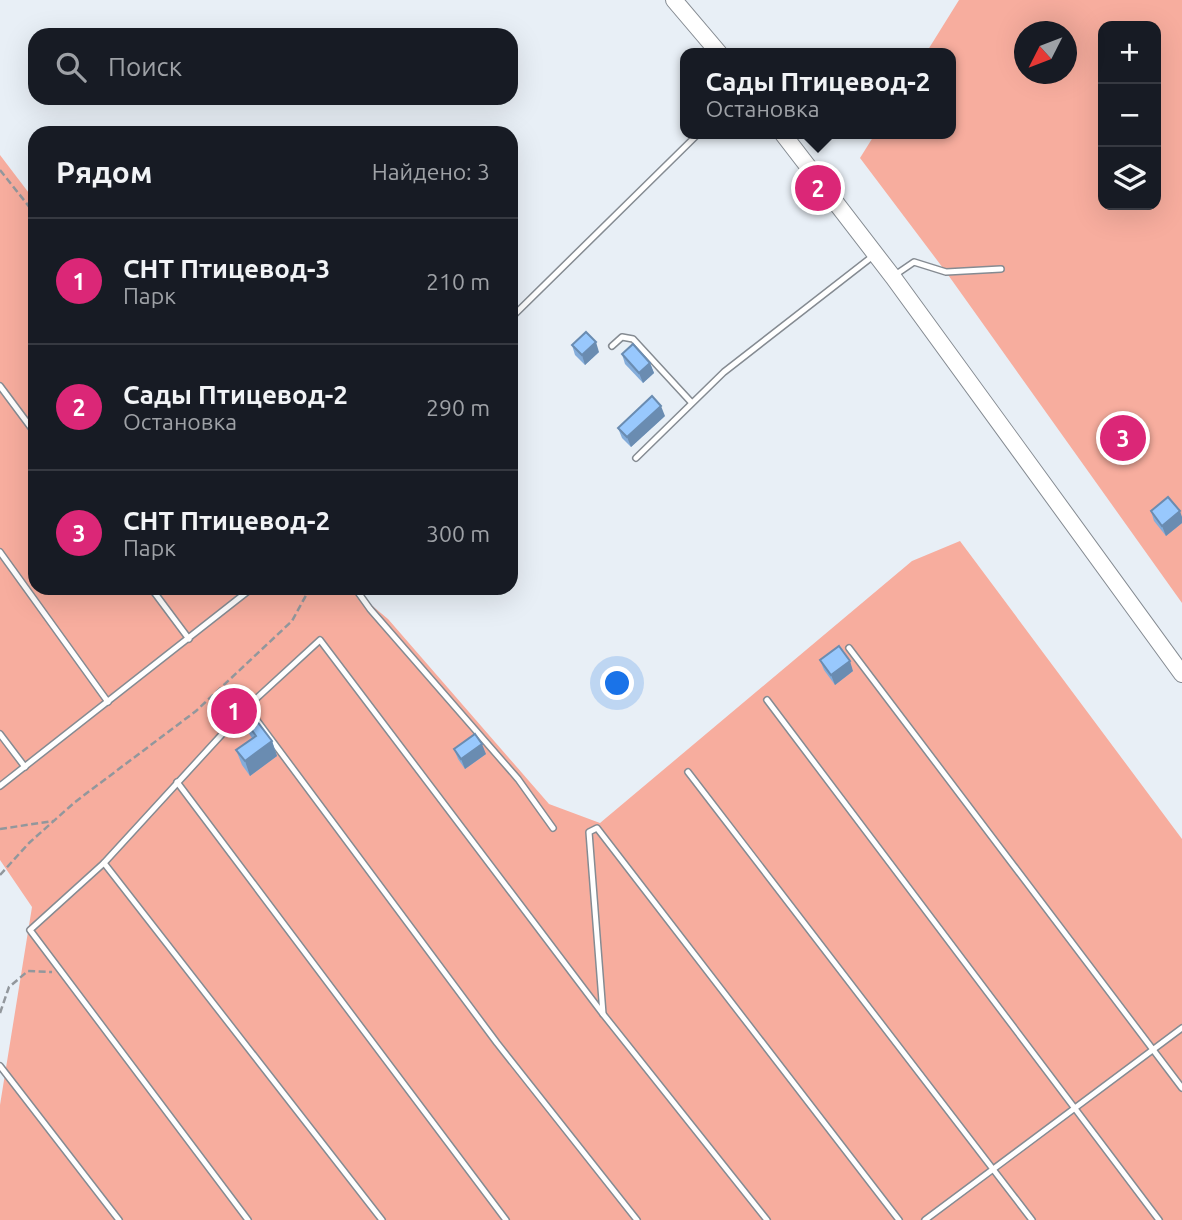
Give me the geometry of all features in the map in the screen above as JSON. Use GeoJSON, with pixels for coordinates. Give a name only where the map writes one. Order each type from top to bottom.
{"type":"FeatureCollection","features":[{"type":"Feature","properties":{"kind":"main road"},"geometry":{"type":"LineString","coordinates":[[674,0],[715,48]]}},
{"type":"Feature","properties":{"kind":"main road"},"geometry":{"type":"LineString","coordinates":[[787,139],[893,277],[1182,674]]}},
{"type":"Feature","properties":{"kind":"lane"},"geometry":{"type":"LineString","coordinates":[[518,311],[693,139]]}},
{"type":"Feature","properties":{"kind":"lane"},"geometry":{"type":"LineString","coordinates":[[636,458],[724,372],[875,254]]}},
{"type":"Feature","properties":{"kind":"lane"},"geometry":{"type":"LineString","coordinates":[[893,277],[914,262],[946,272],[1001,269]]}},
{"type":"Feature","properties":{"kind":"lane"},"geometry":{"type":"LineString","coordinates":[[612,346],[622,337],[633,339],[691,402]]}},
{"type":"Feature","properties":{"kind":"lane"},"geometry":{"type":"LineString","coordinates":[[0,386],[28,424]]}},
{"type":"Feature","properties":{"kind":"lane"},"geometry":{"type":"LineString","coordinates":[[0,552],[28,591]]}},
{"type":"Feature","properties":{"kind":"lane"},"geometry":{"type":"LineString","coordinates":[[31,595],[108,702]]}},
{"type":"Feature","properties":{"kind":"lane"},"geometry":{"type":"LineString","coordinates":[[156,595],[189,639]]}},
{"type":"Feature","properties":{"kind":"lane"},"geometry":{"type":"LineString","coordinates":[[0,786],[244,595]]}},
{"type":"Feature","properties":{"kind":"lane"},"geometry":{"type":"LineString","coordinates":[[360,595],[517,779],[553,828]]}},
{"type":"Feature","properties":{"kind":"lane"},"geometry":{"type":"LineString","coordinates":[[248,1220],[30,930],[104,863],[247,707],[320,640],[603,1014],[768,1220]]}},
{"type":"Feature","properties":{"kind":"lane"},"geometry":{"type":"LineString","coordinates":[[849,648],[1182,1088]]}},
{"type":"Feature","properties":{"kind":"lane"},"geometry":{"type":"LineString","coordinates":[[767,699],[1159,1220]]}},
{"type":"Feature","properties":{"kind":"lane"},"geometry":{"type":"LineString","coordinates":[[247,707],[496,1043],[638,1220]]}},
{"type":"Feature","properties":{"kind":"lane"},"geometry":{"type":"LineString","coordinates":[[0,734],[25,767]]}},
{"type":"Feature","properties":{"kind":"lane"},"geometry":{"type":"LineString","coordinates":[[688,772],[1032,1220]]}},
{"type":"Feature","properties":{"kind":"lane"},"geometry":{"type":"LineString","coordinates":[[177,782],[506,1220]]}},
{"type":"Feature","properties":{"kind":"lane"},"geometry":{"type":"LineString","coordinates":[[603,1014],[589,832],[597,828],[899,1220]]}},
{"type":"Feature","properties":{"kind":"lane"},"geometry":{"type":"LineString","coordinates":[[104,863],[382,1220]]}},
{"type":"Feature","properties":{"kind":"lane"},"geometry":{"type":"LineString","coordinates":[[925,1220],[1182,1028]]}},
{"type":"Feature","properties":{"kind":"lane"},"geometry":{"type":"LineString","coordinates":[[0,1066],[119,1220]]}},
{"type":"Feature","properties":{"kind":"path"},"geometry":{"type":"LineString","coordinates":[[0,170],[28,205]]}},
{"type":"Feature","properties":{"kind":"path"},"geometry":{"type":"LineString","coordinates":[[0,875],[29,842],[75,802],[197,711],[292,621],[306,595]]}},
{"type":"Feature","properties":{"kind":"path"},"geometry":{"type":"LineString","coordinates":[[0,829],[53,821]]}},
{"type":"Feature","properties":{"kind":"path"},"geometry":{"type":"LineString","coordinates":[[0,1013],[9,987],[28,971],[62,972]]}},
{"type":"Feature","properties":{"kind":"shaded area"},"geometry":{"type":"Polygon","coordinates":[[[959,0],[1182,0],[1182,603],[946,272],[860,158],[872,139],[956,139],[956,48],[929,48],[959,0]]]}},
{"type":"Feature","properties":{"kind":"shaded area"},"geometry":{"type":"Polygon","coordinates":[[[0,155],[28,192],[28,595],[359,595],[388,619],[549,804],[600,823],[912,561],[960,541],[1182,839],[1182,1220],[0,1220],[0,1105],[32,907],[0,860],[0,155]]]}},
{"type":"Feature","properties":{"kind":"building"},"geometry":{"type":"Polygon","coordinates":[[[586,332],[596,342],[582,355],[572,345],[586,332]]]}},
{"type":"Feature","properties":{"kind":"building"},"geometry":{"type":"Polygon","coordinates":[[[633,344],[650,363],[639,373],[622,354],[633,344]]]}},
{"type":"Feature","properties":{"kind":"building"},"geometry":{"type":"Polygon","coordinates":[[[652,396],[661,406],[627,437],[618,428],[652,396]]]}},
{"type":"Feature","properties":{"kind":"building"},"geometry":{"type":"Polygon","coordinates":[[[1168,497],[1180,511],[1162,526],[1151,511],[1168,497]]]}},
{"type":"Feature","properties":{"kind":"building"},"geometry":{"type":"Polygon","coordinates":[[[839,646],[850,661],[831,675],[820,660],[839,646]]]}},
{"type":"Feature","properties":{"kind":"building"},"geometry":{"type":"Polygon","coordinates":[[[250,712],[272,741],[245,761],[236,750],[256,736],[243,718],[250,712]]]}},
{"type":"Feature","properties":{"kind":"building"},"geometry":{"type":"Polygon","coordinates":[[[475,734],[482,744],[461,759],[454,749],[475,734]]]}},
{"type":"Feature","properties":{"kind":"place","name":"Сады Птицевод-2"},"geometry":{"type":"Point","coordinates":[818,188]}},
{"type":"Feature","properties":{"kind":"place","name":"СНТ Птицевод-2"},"geometry":{"type":"Point","coordinates":[1123,438]}},
{"type":"Feature","properties":{"kind":"place","name":"СНТ Птицевод-3"},"geometry":{"type":"Point","coordinates":[234,711]}}]}
